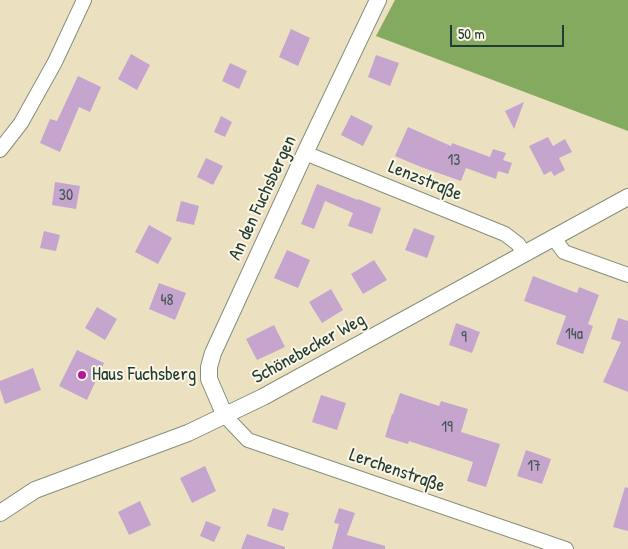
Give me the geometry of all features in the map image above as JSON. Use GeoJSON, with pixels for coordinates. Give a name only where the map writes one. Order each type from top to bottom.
{"type":"FeatureCollection","features":[{"type":"Feature","properties":{"kind":"street"},"geometry":{"type":"LineString","coordinates":[[0,150],[21,123],[55,62],[84,0]]}},
{"type":"Feature","properties":{"kind":"street","name":"An den Fuchsbergen"},"geometry":{"type":"LineString","coordinates":[[225,416],[208,379],[213,353],[378,0]]}},
{"type":"Feature","properties":{"kind":"street","name":"Lenzstraße"},"geometry":{"type":"LineString","coordinates":[[305,153],[505,234],[518,244],[524,253]]}},
{"type":"Feature","properties":{"kind":"street","name":"Schönebecker Weg"},"geometry":{"type":"LineString","coordinates":[[0,513],[35,490],[188,433],[263,397],[628,197]]}},
{"type":"Feature","properties":{"kind":"street"},"geometry":{"type":"LineString","coordinates":[[553,237],[564,252],[628,275]]}},
{"type":"Feature","properties":{"kind":"street","name":"Lerchenstraße"},"geometry":{"type":"LineString","coordinates":[[225,416],[248,440],[566,549]]}},
{"type":"Feature","properties":{"kind":"green space"},"geometry":{"type":"Polygon","coordinates":[[[395,0],[628,0],[628,131],[376,36],[395,0]]]}},
{"type":"Feature","properties":{"kind":"building"},"geometry":{"type":"Polygon","coordinates":[[[291,29],[310,38],[298,66],[279,57],[291,29]]]}},
{"type":"Feature","properties":{"kind":"building"},"geometry":{"type":"Polygon","coordinates":[[[131,54],[150,65],[137,90],[118,79],[131,54]]]}},
{"type":"Feature","properties":{"kind":"building"},"geometry":{"type":"Polygon","coordinates":[[[376,55],[399,63],[390,86],[368,77],[376,55]]]}},
{"type":"Feature","properties":{"kind":"building"},"geometry":{"type":"Polygon","coordinates":[[[230,63],[247,71],[239,89],[222,81],[230,63]]]}},
{"type":"Feature","properties":{"kind":"building"},"geometry":{"type":"Polygon","coordinates":[[[78,76],[101,87],[90,112],[79,107],[60,152],[40,143],[50,119],[57,121],[78,76]]]}},
{"type":"Feature","properties":{"kind":"building"},"geometry":{"type":"Polygon","coordinates":[[[524,102],[514,129],[505,111],[524,102]]]}},
{"type":"Feature","properties":{"kind":"building"},"geometry":{"type":"Polygon","coordinates":[[[351,115],[373,126],[363,146],[341,135],[351,115]]]}},
{"type":"Feature","properties":{"kind":"building"},"geometry":{"type":"Polygon","coordinates":[[[221,116],[232,122],[225,137],[214,132],[221,116]]]}},
{"type":"Feature","properties":{"kind":"building"},"geometry":{"type":"Polygon","coordinates":[[[408,127],[451,146],[452,143],[490,157],[493,149],[506,153],[503,160],[512,163],[508,174],[498,171],[496,179],[466,168],[461,181],[395,156],[408,127]]]}},
{"type":"Feature","properties":{"kind":"building"},"geometry":{"type":"Polygon","coordinates":[[[548,137],[553,146],[565,139],[572,152],[559,158],[565,170],[554,176],[551,171],[544,175],[529,146],[548,137]]]}},
{"type":"Feature","properties":{"kind":"building"},"geometry":{"type":"Polygon","coordinates":[[[206,158],[223,166],[213,185],[197,177],[206,158]]]}},
{"type":"Feature","properties":{"kind":"building"},"geometry":{"type":"Polygon","coordinates":[[[55,182],[80,186],[76,209],[52,205],[55,182]]]}},
{"type":"Feature","properties":{"kind":"building"},"geometry":{"type":"Polygon","coordinates":[[[317,184],[381,208],[372,234],[348,226],[353,213],[325,201],[314,229],[301,224],[317,184]]]}},
{"type":"Feature","properties":{"kind":"building"},"geometry":{"type":"Polygon","coordinates":[[[181,201],[199,206],[194,225],[176,221],[181,201]]]}},
{"type":"Feature","properties":{"kind":"building"},"geometry":{"type":"Polygon","coordinates":[[[149,225],[172,238],[158,264],[135,252],[149,225]]]}},
{"type":"Feature","properties":{"kind":"building"},"geometry":{"type":"Polygon","coordinates":[[[414,228],[435,236],[427,258],[405,250],[414,228]]]}},
{"type":"Feature","properties":{"kind":"building"},"geometry":{"type":"Polygon","coordinates":[[[44,231],[60,235],[56,251],[40,248],[44,231]]]}},
{"type":"Feature","properties":{"kind":"building"},"geometry":{"type":"Polygon","coordinates":[[[287,250],[310,260],[298,288],[274,278],[287,250]]]}},
{"type":"Feature","properties":{"kind":"building"},"geometry":{"type":"Polygon","coordinates":[[[374,260],[387,280],[363,294],[351,274],[374,260]]]}},
{"type":"Feature","properties":{"kind":"building"},"geometry":{"type":"Polygon","coordinates":[[[533,276],[577,293],[579,287],[599,295],[588,324],[593,326],[583,354],[556,344],[566,316],[524,301],[533,276]]]}},
{"type":"Feature","properties":{"kind":"building"},"geometry":{"type":"Polygon","coordinates":[[[159,283],[186,293],[175,320],[149,309],[159,283]]]}},
{"type":"Feature","properties":{"kind":"building"},"geometry":{"type":"Polygon","coordinates":[[[331,289],[343,310],[322,323],[309,302],[331,289]]]}},
{"type":"Feature","properties":{"kind":"building"},"geometry":{"type":"Polygon","coordinates":[[[97,307],[117,319],[105,340],[85,328],[97,307]]]}},
{"type":"Feature","properties":{"kind":"building"},"geometry":{"type":"Polygon","coordinates":[[[618,318],[628,321],[628,392],[603,382],[621,342],[611,339],[618,318]]]}},
{"type":"Feature","properties":{"kind":"building"},"geometry":{"type":"Polygon","coordinates":[[[456,323],[480,332],[472,353],[449,345],[456,323]]]}},
{"type":"Feature","properties":{"kind":"building"},"geometry":{"type":"Polygon","coordinates":[[[274,325],[285,347],[257,360],[246,339],[274,325]]]}},
{"type":"Feature","properties":{"kind":"building","name":"Haus Fuchsberg"},"geometry":{"type":"Polygon","coordinates":[[[77,350],[104,363],[87,400],[59,386],[77,350]]]}},
{"type":"Feature","properties":{"kind":"building"},"geometry":{"type":"Polygon","coordinates":[[[33,368],[41,390],[5,404],[0,389],[0,381],[33,368]]]}},
{"type":"Feature","properties":{"kind":"building"},"geometry":{"type":"Polygon","coordinates":[[[400,393],[439,406],[441,401],[468,409],[461,432],[500,444],[486,487],[467,481],[473,462],[409,441],[408,444],[385,437],[400,393]]]}},
{"type":"Feature","properties":{"kind":"building"},"geometry":{"type":"Polygon","coordinates":[[[321,395],[346,403],[337,430],[312,422],[321,395]]]}},
{"type":"Feature","properties":{"kind":"building"},"geometry":{"type":"Polygon","coordinates":[[[526,450],[551,459],[542,484],[517,476],[526,450]]]}},
{"type":"Feature","properties":{"kind":"building"},"geometry":{"type":"Polygon","coordinates":[[[205,466],[216,491],[192,503],[180,478],[205,466]]]}},
{"type":"Feature","properties":{"kind":"building"},"geometry":{"type":"Polygon","coordinates":[[[625,487],[628,488],[628,531],[613,527],[625,487]]]}},
{"type":"Feature","properties":{"kind":"building"},"geometry":{"type":"Polygon","coordinates":[[[140,501],[151,525],[129,535],[118,512],[140,501]]]}},
{"type":"Feature","properties":{"kind":"building"},"geometry":{"type":"Polygon","coordinates":[[[273,508],[289,513],[283,531],[267,526],[273,508]]]}},
{"type":"Feature","properties":{"kind":"building"},"geometry":{"type":"Polygon","coordinates":[[[339,508],[355,513],[347,535],[385,546],[385,549],[332,549],[339,524],[334,523],[339,508]]]}},
{"type":"Feature","properties":{"kind":"building"},"geometry":{"type":"Polygon","coordinates":[[[206,521],[221,527],[214,542],[200,536],[206,521]]]}},
{"type":"Feature","properties":{"kind":"building"},"geometry":{"type":"Polygon","coordinates":[[[247,534],[285,547],[285,549],[241,549],[247,534]]]}},
{"type":"Feature","properties":{"kind":"place","name":"Haus Fuchsberg"},"geometry":{"type":"Point","coordinates":[82,375]}}]}
